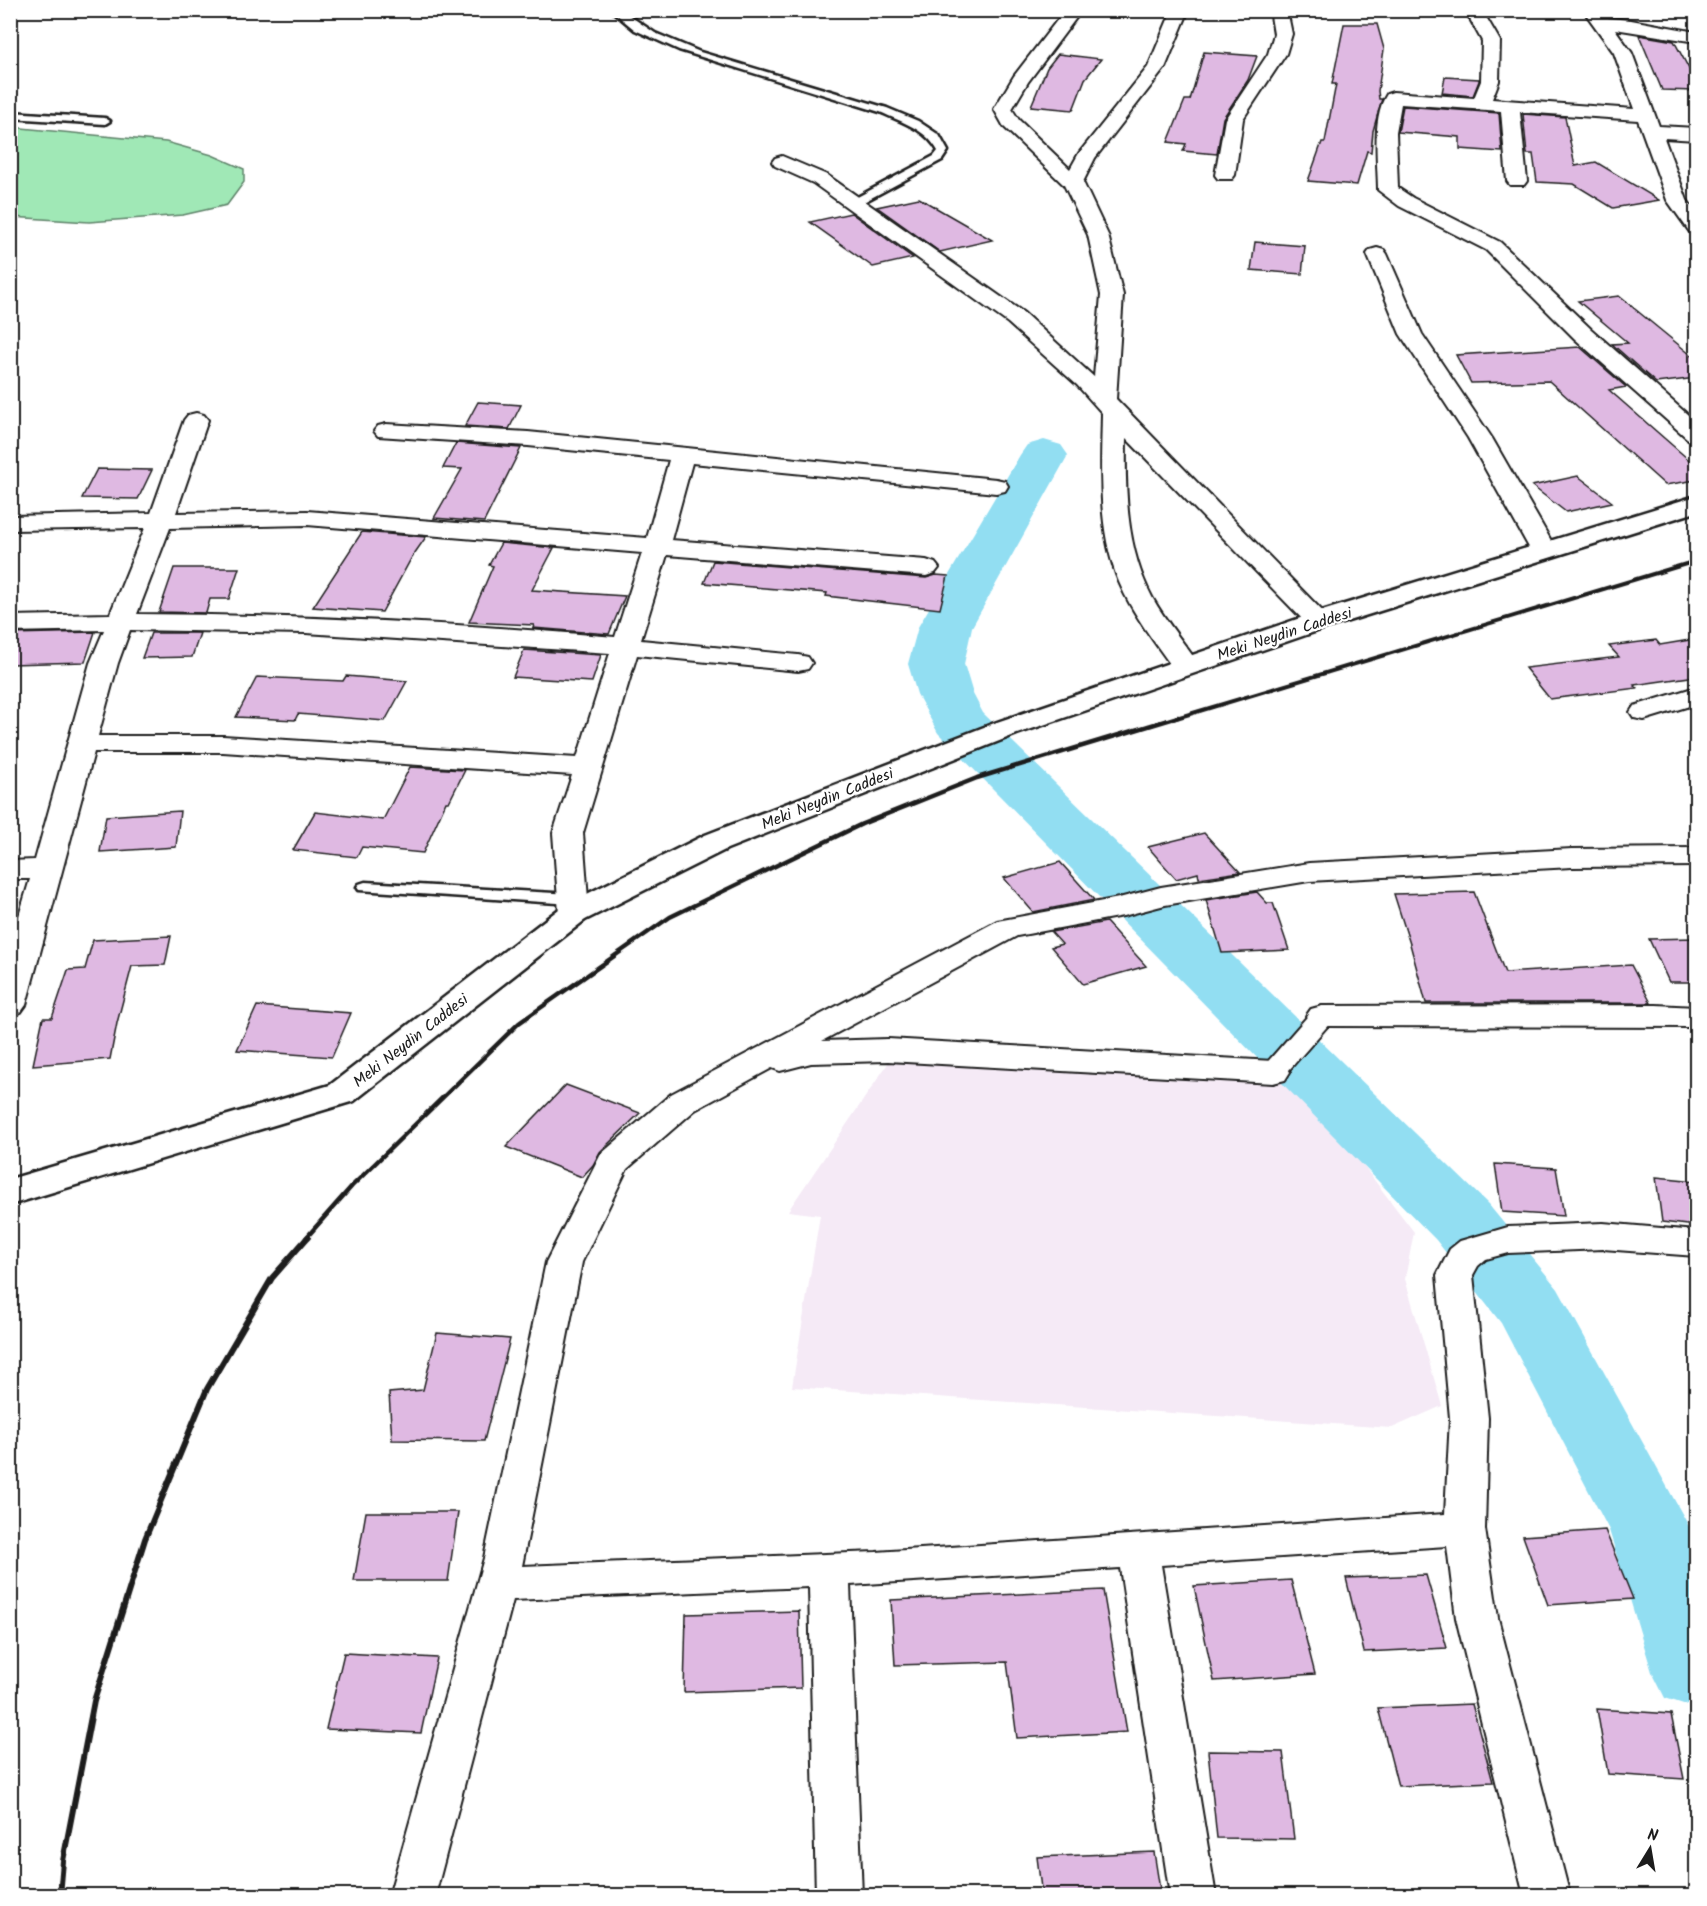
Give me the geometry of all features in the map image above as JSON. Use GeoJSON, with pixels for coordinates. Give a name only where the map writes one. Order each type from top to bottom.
{"type":"FeatureCollection","features":[{"type":"Feature","properties":{"kind":"street"},"geometry":{"type":"LineString","coordinates":[[1074,10],[1020,80],[1002,109],[1011,123],[1073,182],[1098,235],[1112,295],[1109,406],[1113,493],[1128,572],[1159,631],[1186,666]]}},
{"type":"Feature","properties":{"kind":"street"},"geometry":{"type":"LineString","coordinates":[[1073,182],[1086,157],[1156,68],[1181,10]]}},
{"type":"Feature","properties":{"kind":"street"},"geometry":{"type":"LineString","coordinates":[[1225,176],[1234,119],[1277,54],[1282,34],[1278,10]]}},
{"type":"Feature","properties":{"kind":"street"},"geometry":{"type":"LineString","coordinates":[[1473,10],[1491,41],[1490,81],[1480,105]]}},
{"type":"Feature","properties":{"kind":"street"},"geometry":{"type":"LineString","coordinates":[[1597,17],[1696,36]]}},
{"type":"Feature","properties":{"kind":"street"},"geometry":{"type":"LineString","coordinates":[[1597,17],[1623,53],[1677,200],[1695,222]]}},
{"type":"Feature","properties":{"kind":"street"},"geometry":{"type":"LineString","coordinates":[[1696,134],[1649,123],[1510,107],[1393,98],[1389,109],[1387,134],[1388,190],[1406,202],[1493,246],[1583,334],[1696,434]]}},
{"type":"Feature","properties":{"kind":"street"},"geometry":{"type":"LineString","coordinates":[[1510,107],[1517,181]]}},
{"type":"Feature","properties":{"kind":"street"},"geometry":{"type":"LineString","coordinates":[[782,162],[820,179],[1016,318],[1085,380],[1318,621]]}},
{"type":"Feature","properties":{"kind":"street"},"geometry":{"type":"LineString","coordinates":[[1377,254],[1411,334],[1480,438],[1544,551]]}},
{"type":"Feature","properties":{"kind":"street"},"geometry":{"type":"LineString","coordinates":[[10,1005],[104,663],[161,520],[196,420]]}},
{"type":"Feature","properties":{"kind":"street"},"geometry":{"type":"LineString","coordinates":[[386,431],[528,439],[996,486]]}},
{"type":"Feature","properties":{"kind":"street"},"geometry":{"type":"LineString","coordinates":[[573,906],[568,833],[657,546],[682,456]]}},
{"type":"Feature","properties":{"kind":"street","name":"Meki Neydin Caddesi"},"geometry":{"type":"LineString","coordinates":[[10,1192],[342,1093],[573,906],[716,842],[950,748],[1186,666],[1318,621],[1696,504]]}},
{"type":"Feature","properties":{"kind":"street"},"geometry":{"type":"LineString","coordinates":[[10,523],[307,518],[926,568]]}},
{"type":"Feature","properties":{"kind":"street"},"geometry":{"type":"LineString","coordinates":[[10,624],[120,620],[253,622],[626,646],[798,663]]}},
{"type":"Feature","properties":{"kind":"street"},"geometry":{"type":"LineString","coordinates":[[1644,712],[1696,695]]}},
{"type":"Feature","properties":{"kind":"street"},"geometry":{"type":"LineString","coordinates":[[82,744],[223,744],[588,767]]}},
{"type":"Feature","properties":{"kind":"street"},"geometry":{"type":"LineString","coordinates":[[412,1896],[496,1584],[564,1262],[613,1161],[683,1101],[1008,928],[1124,907],[1161,896],[1309,872],[1572,858],[1696,857]]}},
{"type":"Feature","properties":{"kind":"street"},"geometry":{"type":"LineString","coordinates":[[10,870],[49,869]]}},
{"type":"Feature","properties":{"kind":"street"},"geometry":{"type":"LineString","coordinates":[[745,1068],[811,1052],[888,1050],[1273,1072],[1322,1016],[1656,1015],[1696,1017]]}},
{"type":"Feature","properties":{"kind":"street"},"geometry":{"type":"LineString","coordinates":[[1547,1896],[1477,1618],[1465,1529],[1469,1418],[1455,1275],[1463,1258],[1473,1250],[1508,1240],[1603,1236],[1696,1243]]}},
{"type":"Feature","properties":{"kind":"street"},"geometry":{"type":"LineString","coordinates":[[496,1584],[829,1570],[1465,1529]]}},
{"type":"Feature","properties":{"kind":"street"},"geometry":{"type":"LineString","coordinates":[[1138,1551],[1192,1896]]}},
{"type":"Feature","properties":{"kind":"street"},"geometry":{"type":"LineString","coordinates":[[829,1570],[839,1896]]}},
{"type":"Feature","properties":{"kind":"lane"},"geometry":{"type":"LineString","coordinates":[[615,10],[638,27],[685,48],[725,63],[871,104],[918,123],[941,141],[943,151],[938,158],[854,203]]}},
{"type":"Feature","properties":{"kind":"lane"},"geometry":{"type":"LineString","coordinates":[[10,114],[105,121]]}},
{"type":"Feature","properties":{"kind":"lane"},"geometry":{"type":"LineString","coordinates":[[365,887],[573,906]]}},
{"type":"Feature","properties":{"kind":"shaded area"},"geometry":{"type":"Polygon","coordinates":[[[889,1062],[1300,1083],[1414,1232],[1405,1279],[1442,1406],[1392,1428],[792,1387],[820,1215],[788,1211],[889,1062]]]}},
{"type":"Feature","properties":{"kind":"green space"},"geometry":{"type":"Polygon","coordinates":[[[11,127],[166,142],[212,155],[244,169],[244,182],[227,205],[183,215],[89,222],[11,217],[11,127]]]}},
{"type":"Feature","properties":{"kind":"building"},"geometry":{"type":"Polygon","coordinates":[[[1344,24],[1377,24],[1384,49],[1378,91],[1379,99],[1382,99],[1373,131],[1371,152],[1367,151],[1357,185],[1308,181],[1322,142],[1325,142],[1336,84],[1332,84],[1344,24]]]}},
{"type":"Feature","properties":{"kind":"building"},"geometry":{"type":"Polygon","coordinates":[[[1639,35],[1674,41],[1696,82],[1696,91],[1662,90],[1639,35]]]}},
{"type":"Feature","properties":{"kind":"building"},"geometry":{"type":"Polygon","coordinates":[[[1204,52],[1257,56],[1248,80],[1223,118],[1217,154],[1183,151],[1186,144],[1168,142],[1185,100],[1190,100],[1204,52]]]}},
{"type":"Feature","properties":{"kind":"building"},"geometry":{"type":"Polygon","coordinates":[[[1058,54],[1101,59],[1085,79],[1073,110],[1031,106],[1047,68],[1058,54]]]}},
{"type":"Feature","properties":{"kind":"building"},"geometry":{"type":"Polygon","coordinates":[[[1445,77],[1479,79],[1479,81],[1473,96],[1442,93],[1445,77]]]}},
{"type":"Feature","properties":{"kind":"building"},"geometry":{"type":"Polygon","coordinates":[[[1403,106],[1499,113],[1502,152],[1460,149],[1460,137],[1398,132],[1403,106]]]}},
{"type":"Feature","properties":{"kind":"building"},"geometry":{"type":"Polygon","coordinates":[[[1523,114],[1565,117],[1575,166],[1596,162],[1659,200],[1613,208],[1574,184],[1537,182],[1533,154],[1527,154],[1523,114]]]}},
{"type":"Feature","properties":{"kind":"building"},"geometry":{"type":"Polygon","coordinates":[[[919,198],[992,240],[940,252],[877,207],[919,198]]]}},
{"type":"Feature","properties":{"kind":"building"},"geometry":{"type":"Polygon","coordinates":[[[851,213],[913,258],[873,267],[810,222],[851,213]]]}},
{"type":"Feature","properties":{"kind":"building"},"geometry":{"type":"Polygon","coordinates":[[[1255,242],[1305,246],[1302,274],[1251,270],[1255,242]]]}},
{"type":"Feature","properties":{"kind":"building"},"geometry":{"type":"Polygon","coordinates":[[[1619,296],[1696,359],[1696,378],[1656,383],[1612,344],[1628,343],[1578,301],[1619,296]]]}},
{"type":"Feature","properties":{"kind":"building"},"geometry":{"type":"Polygon","coordinates":[[[1580,347],[1626,387],[1609,390],[1696,466],[1696,480],[1665,485],[1549,381],[1471,383],[1456,355],[1580,347]]]}},
{"type":"Feature","properties":{"kind":"building"},"geometry":{"type":"Polygon","coordinates":[[[478,402],[521,405],[509,429],[465,426],[478,402]]]}},
{"type":"Feature","properties":{"kind":"building"},"geometry":{"type":"Polygon","coordinates":[[[456,443],[521,448],[484,522],[434,518],[462,469],[443,468],[456,443]]]}},
{"type":"Feature","properties":{"kind":"building"},"geometry":{"type":"Polygon","coordinates":[[[97,469],[152,470],[138,499],[82,498],[97,469]]]}},
{"type":"Feature","properties":{"kind":"building"},"geometry":{"type":"Polygon","coordinates":[[[1578,476],[1612,502],[1566,512],[1532,486],[1578,476]]]}},
{"type":"Feature","properties":{"kind":"building"},"geometry":{"type":"Polygon","coordinates":[[[362,532],[426,537],[412,557],[382,612],[313,607],[362,532]]]}},
{"type":"Feature","properties":{"kind":"building"},"geometry":{"type":"Polygon","coordinates":[[[501,543],[554,548],[532,590],[625,596],[609,634],[533,628],[534,625],[469,622],[493,566],[489,565],[501,543]]]}},
{"type":"Feature","properties":{"kind":"building"},"geometry":{"type":"Polygon","coordinates":[[[713,561],[926,578],[936,575],[948,576],[940,609],[826,596],[827,593],[704,583],[713,561]]]}},
{"type":"Feature","properties":{"kind":"building"},"geometry":{"type":"Polygon","coordinates":[[[174,568],[239,568],[229,599],[210,599],[206,613],[159,612],[174,568]]]}},
{"type":"Feature","properties":{"kind":"building"},"geometry":{"type":"Polygon","coordinates":[[[95,632],[85,662],[10,664],[10,634],[95,632]]]}},
{"type":"Feature","properties":{"kind":"building"},"geometry":{"type":"Polygon","coordinates":[[[151,633],[200,633],[192,657],[142,658],[151,633]]]}},
{"type":"Feature","properties":{"kind":"building"},"geometry":{"type":"Polygon","coordinates":[[[1696,639],[1696,676],[1634,685],[1637,688],[1550,699],[1525,668],[1619,657],[1609,646],[1656,640],[1660,645],[1696,639]]]}},
{"type":"Feature","properties":{"kind":"building"},"geometry":{"type":"Polygon","coordinates":[[[524,650],[601,655],[592,682],[513,677],[524,650]]]}},
{"type":"Feature","properties":{"kind":"building"},"geometry":{"type":"Polygon","coordinates":[[[346,676],[407,681],[385,721],[298,714],[295,720],[236,717],[257,677],[343,681],[346,676]]]}},
{"type":"Feature","properties":{"kind":"building"},"geometry":{"type":"Polygon","coordinates":[[[410,767],[465,770],[449,802],[446,802],[423,853],[362,847],[357,857],[293,850],[315,812],[383,820],[410,767]]]}},
{"type":"Feature","properties":{"kind":"building"},"geometry":{"type":"Polygon","coordinates":[[[180,811],[176,847],[100,852],[106,816],[180,811]]]}},
{"type":"Feature","properties":{"kind":"building"},"geometry":{"type":"Polygon","coordinates":[[[1204,833],[1240,872],[1199,878],[1198,873],[1176,879],[1148,847],[1204,833]]]}},
{"type":"Feature","properties":{"kind":"building"},"geometry":{"type":"Polygon","coordinates":[[[1060,862],[1094,900],[1033,912],[1004,878],[1060,862]]]}},
{"type":"Feature","properties":{"kind":"building"},"geometry":{"type":"Polygon","coordinates":[[[1257,892],[1267,903],[1273,903],[1289,950],[1222,953],[1206,900],[1257,892]]]}},
{"type":"Feature","properties":{"kind":"building"},"geometry":{"type":"Polygon","coordinates":[[[1474,892],[1505,973],[1631,965],[1651,1003],[1426,1003],[1394,894],[1474,892]]]}},
{"type":"Feature","properties":{"kind":"building"},"geometry":{"type":"Polygon","coordinates":[[[1106,922],[1146,966],[1083,984],[1051,947],[1062,944],[1051,932],[1106,922]]]}},
{"type":"Feature","properties":{"kind":"building"},"geometry":{"type":"Polygon","coordinates":[[[171,936],[165,965],[132,966],[110,1059],[33,1065],[43,1018],[52,1018],[68,970],[85,969],[93,940],[171,936]]]}},
{"type":"Feature","properties":{"kind":"building"},"geometry":{"type":"Polygon","coordinates":[[[1696,938],[1696,982],[1669,982],[1649,939],[1696,938]]]}},
{"type":"Feature","properties":{"kind":"building"},"geometry":{"type":"Polygon","coordinates":[[[257,1006],[351,1013],[332,1057],[237,1050],[257,1006]]]}},
{"type":"Feature","properties":{"kind":"building"},"geometry":{"type":"Polygon","coordinates":[[[566,1085],[640,1113],[600,1152],[593,1165],[582,1177],[506,1147],[566,1085]]]}},
{"type":"Feature","properties":{"kind":"building"},"geometry":{"type":"Polygon","coordinates":[[[1495,1164],[1556,1168],[1564,1216],[1502,1212],[1495,1164]]]}},
{"type":"Feature","properties":{"kind":"building"},"geometry":{"type":"Polygon","coordinates":[[[1656,1177],[1696,1181],[1696,1226],[1662,1222],[1656,1177]]]}},
{"type":"Feature","properties":{"kind":"building"},"geometry":{"type":"Polygon","coordinates":[[[437,1333],[510,1339],[484,1441],[392,1440],[389,1393],[423,1390],[437,1333]]]}},
{"type":"Feature","properties":{"kind":"building"},"geometry":{"type":"Polygon","coordinates":[[[366,1512],[458,1512],[448,1581],[354,1581],[366,1512]]]}},
{"type":"Feature","properties":{"kind":"building"},"geometry":{"type":"Polygon","coordinates":[[[1605,1530],[1633,1599],[1548,1605],[1523,1536],[1605,1530]]]}},
{"type":"Feature","properties":{"kind":"building"},"geometry":{"type":"Polygon","coordinates":[[[1426,1575],[1447,1648],[1364,1652],[1346,1578],[1426,1575]]]}},
{"type":"Feature","properties":{"kind":"building"},"geometry":{"type":"Polygon","coordinates":[[[1291,1580],[1315,1674],[1214,1681],[1194,1586],[1291,1580]]]}},
{"type":"Feature","properties":{"kind":"building"},"geometry":{"type":"Polygon","coordinates":[[[1103,1590],[1127,1732],[1017,1738],[1007,1662],[895,1665],[891,1600],[1103,1590]]]}},
{"type":"Feature","properties":{"kind":"building"},"geometry":{"type":"Polygon","coordinates":[[[799,1611],[801,1688],[684,1692],[686,1614],[799,1611]]]}},
{"type":"Feature","properties":{"kind":"building"},"geometry":{"type":"Polygon","coordinates":[[[344,1653],[437,1658],[421,1733],[326,1729],[344,1653]]]}},
{"type":"Feature","properties":{"kind":"building"},"geometry":{"type":"Polygon","coordinates":[[[1472,1704],[1493,1782],[1398,1786],[1378,1708],[1472,1704]]]}},
{"type":"Feature","properties":{"kind":"building"},"geometry":{"type":"Polygon","coordinates":[[[1597,1709],[1671,1714],[1684,1779],[1608,1774],[1597,1709]]]}},
{"type":"Feature","properties":{"kind":"building"},"geometry":{"type":"Polygon","coordinates":[[[1208,1751],[1283,1752],[1294,1839],[1217,1838],[1208,1751]]]}},
{"type":"Feature","properties":{"kind":"building"},"geometry":{"type":"Polygon","coordinates":[[[1154,1852],[1161,1896],[1042,1896],[1037,1857],[1154,1852]]]}},
{"type":"Feature","properties":{"kind":"waterway"},"geometry":{"type":"LineString","coordinates":[[1044,455],[945,627],[936,664],[945,694],[958,721],[1462,1222],[1531,1308],[1650,1530],[1696,1672]]}},
{"type":"Feature","properties":{"kind":"railway"},"geometry":{"type":"LineString","coordinates":[[1173,719],[1696,561]]}},
{"type":"Feature","properties":{"kind":"railway"},"geometry":{"type":"LineString","coordinates":[[306,1238],[352,1186],[519,1023],[670,917],[862,824],[977,778],[1178,717]]}},
{"type":"Feature","properties":{"kind":"railway"},"geometry":{"type":"LineString","coordinates":[[60,1896],[63,1861],[94,1701],[145,1539],[207,1389],[272,1278],[308,1237]]}}]}
